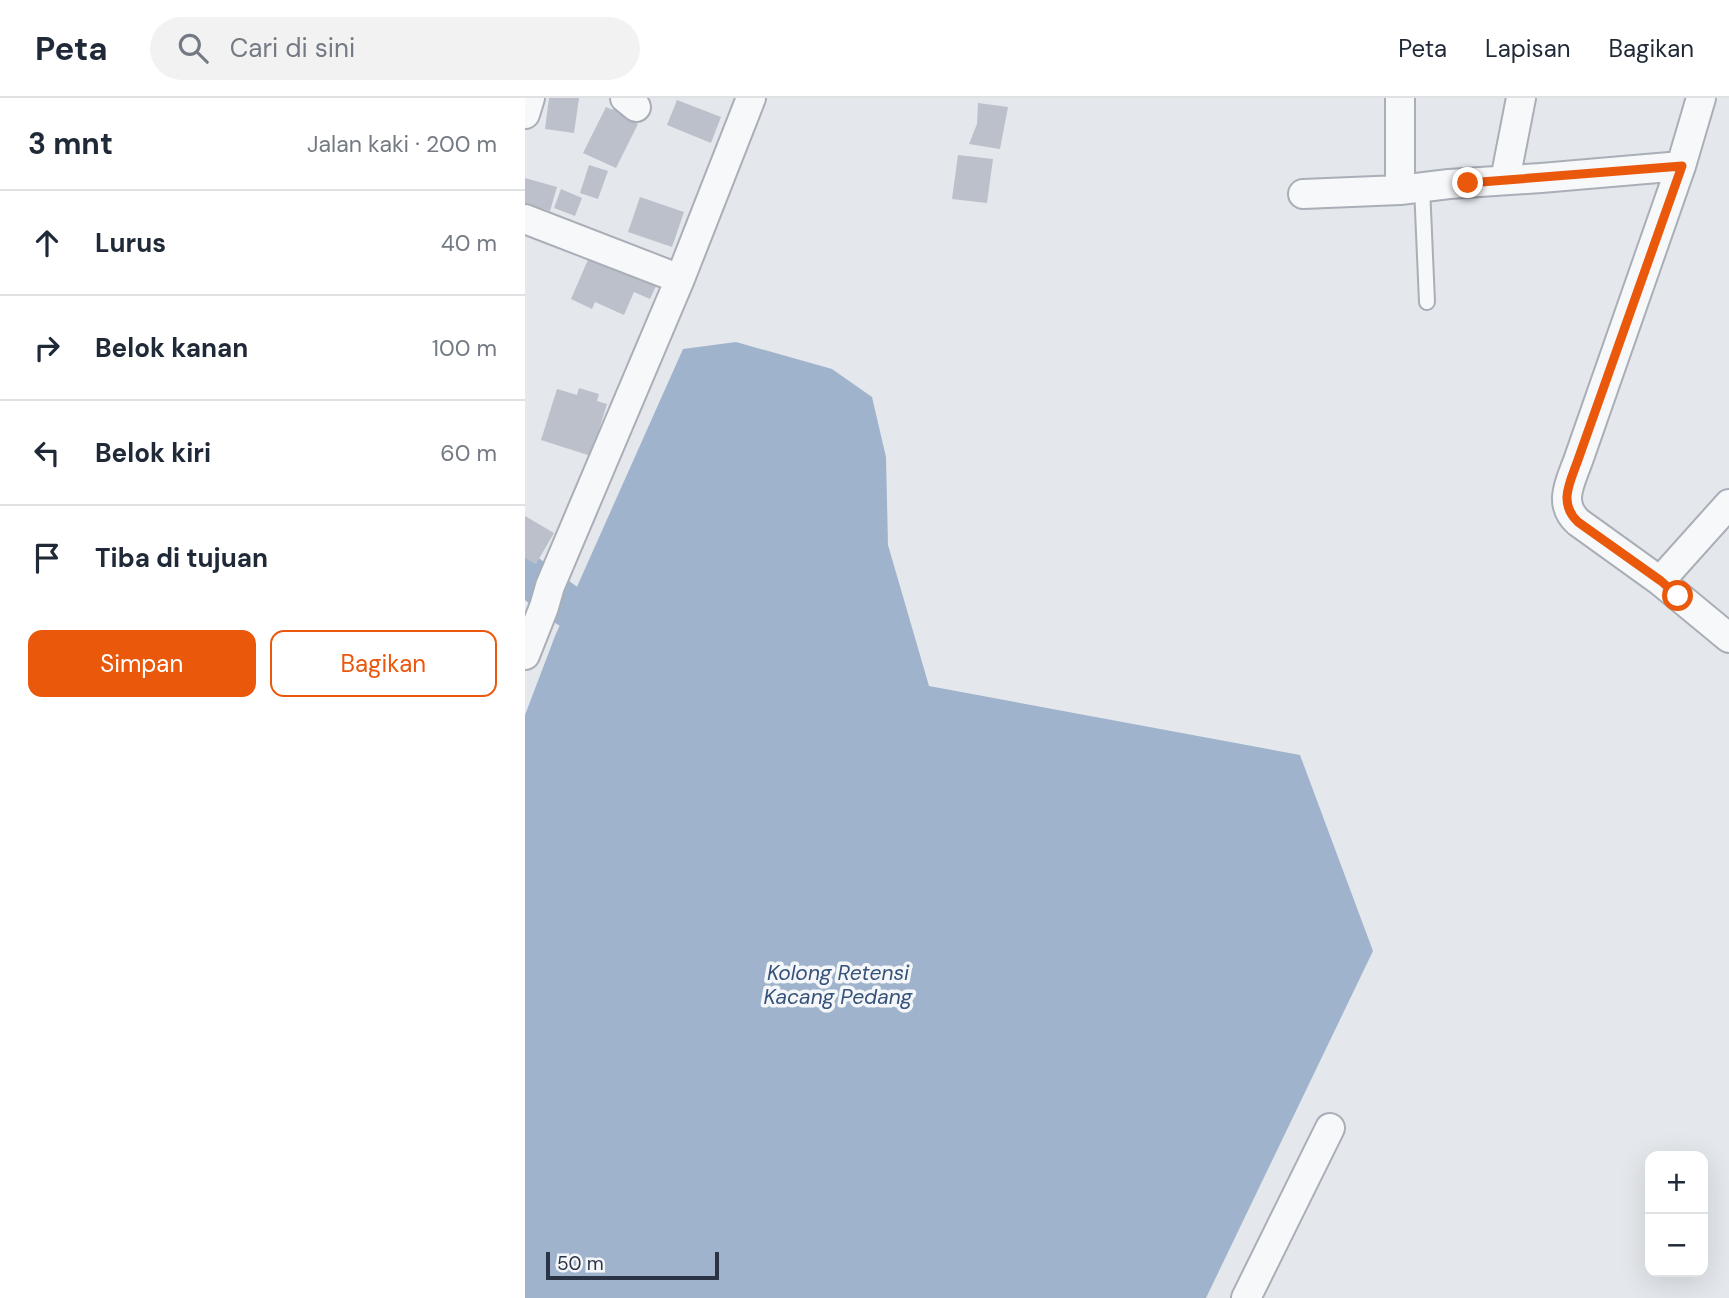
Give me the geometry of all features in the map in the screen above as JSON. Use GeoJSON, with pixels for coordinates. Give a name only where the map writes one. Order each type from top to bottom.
{"type":"FeatureCollection","features":[{"type":"Feature","properties":{"kind":"street"},"geometry":{"type":"LineString","coordinates":[[525,114],[530,98]]}},
{"type":"Feature","properties":{"kind":"street"},"geometry":{"type":"LineString","coordinates":[[525,655],[547,596],[680,279],[751,98]]}},
{"type":"Feature","properties":{"kind":"street"},"geometry":{"type":"LineString","coordinates":[[1399,98],[1411,189]]}},
{"type":"Feature","properties":{"kind":"street"},"geometry":{"type":"LineString","coordinates":[[1505,180],[1521,98]]}},
{"type":"Feature","properties":{"kind":"street"},"geometry":{"type":"LineString","coordinates":[[1700,98],[1682,166],[1579,457],[1566,506],[1578,522],[1661,581],[1729,638]]}},
{"type":"Feature","properties":{"kind":"street"},"geometry":{"type":"LineString","coordinates":[[1303,194],[1411,189],[1682,166]]}},
{"type":"Feature","properties":{"kind":"street"},"geometry":{"type":"LineString","coordinates":[[525,219],[680,279]]}},
{"type":"Feature","properties":{"kind":"street"},"geometry":{"type":"LineString","coordinates":[[1661,581],[1729,504]]}},
{"type":"Feature","properties":{"kind":"street"},"geometry":{"type":"LineString","coordinates":[[1246,1298],[1330,1128]]}},
{"type":"Feature","properties":{"kind":"lane"},"geometry":{"type":"LineString","coordinates":[[1411,189],[1427,302]]}},
{"type":"Feature","properties":{"kind":"water","name":"Kolong Retensi Kacang Pedang"},"geometry":{"type":"Polygon","coordinates":[[[736,342],[832,369],[872,397],[886,457],[888,545],[929,686],[1300,755],[1373,951],[1206,1298],[525,1298],[525,715],[555,636],[683,349],[736,342]]]}},
{"type":"Feature","properties":{"kind":"building"},"geometry":{"type":"Polygon","coordinates":[[[549,98],[579,98],[574,133],[545,129],[549,98]]]}},
{"type":"Feature","properties":{"kind":"building"},"geometry":{"type":"Polygon","coordinates":[[[677,100],[721,117],[711,143],[667,125],[677,100]]]}},
{"type":"Feature","properties":{"kind":"building"},"geometry":{"type":"Polygon","coordinates":[[[978,103],[1008,107],[1000,149],[969,144],[977,124],[978,103]]]}},
{"type":"Feature","properties":{"kind":"building"},"geometry":{"type":"Polygon","coordinates":[[[615,105],[631,113],[628,119],[638,124],[616,168],[583,153],[606,107],[613,110],[615,105]]]}},
{"type":"Feature","properties":{"kind":"building"},"geometry":{"type":"Polygon","coordinates":[[[958,155],[993,159],[987,203],[952,199],[958,155]]]}},
{"type":"Feature","properties":{"kind":"building"},"geometry":{"type":"Polygon","coordinates":[[[589,165],[608,171],[598,199],[580,193],[589,165]]]}},
{"type":"Feature","properties":{"kind":"building"},"geometry":{"type":"Polygon","coordinates":[[[525,178],[557,187],[550,211],[527,204],[525,209],[525,178]]]}},
{"type":"Feature","properties":{"kind":"building"},"geometry":{"type":"Polygon","coordinates":[[[561,189],[582,198],[575,216],[554,208],[561,189]]]}},
{"type":"Feature","properties":{"kind":"building"},"geometry":{"type":"Polygon","coordinates":[[[640,197],[684,212],[672,247],[628,232],[640,197]]]}},
{"type":"Feature","properties":{"kind":"building"},"geometry":{"type":"Polygon","coordinates":[[[590,255],[656,286],[650,299],[634,292],[624,315],[595,302],[592,309],[571,299],[590,255]]]}},
{"type":"Feature","properties":{"kind":"building"},"geometry":{"type":"Polygon","coordinates":[[[579,388],[599,394],[597,401],[607,404],[591,456],[541,440],[557,389],[577,395],[579,388]]]}},
{"type":"Feature","properties":{"kind":"building"},"geometry":{"type":"Polygon","coordinates":[[[525,516],[554,533],[536,564],[525,558],[525,516]]]}},
{"type":"Feature","properties":{"kind":"waterway"},"geometry":{"type":"LineString","coordinates":[[525,574],[569,607]]}},
{"type":"Feature","properties":{"kind":"route"},"geometry":{"type":"LineString","coordinates":[[1468,183],[1682,166],[1579,457],[1566,506],[1578,522],[1678,596]]}}]}
